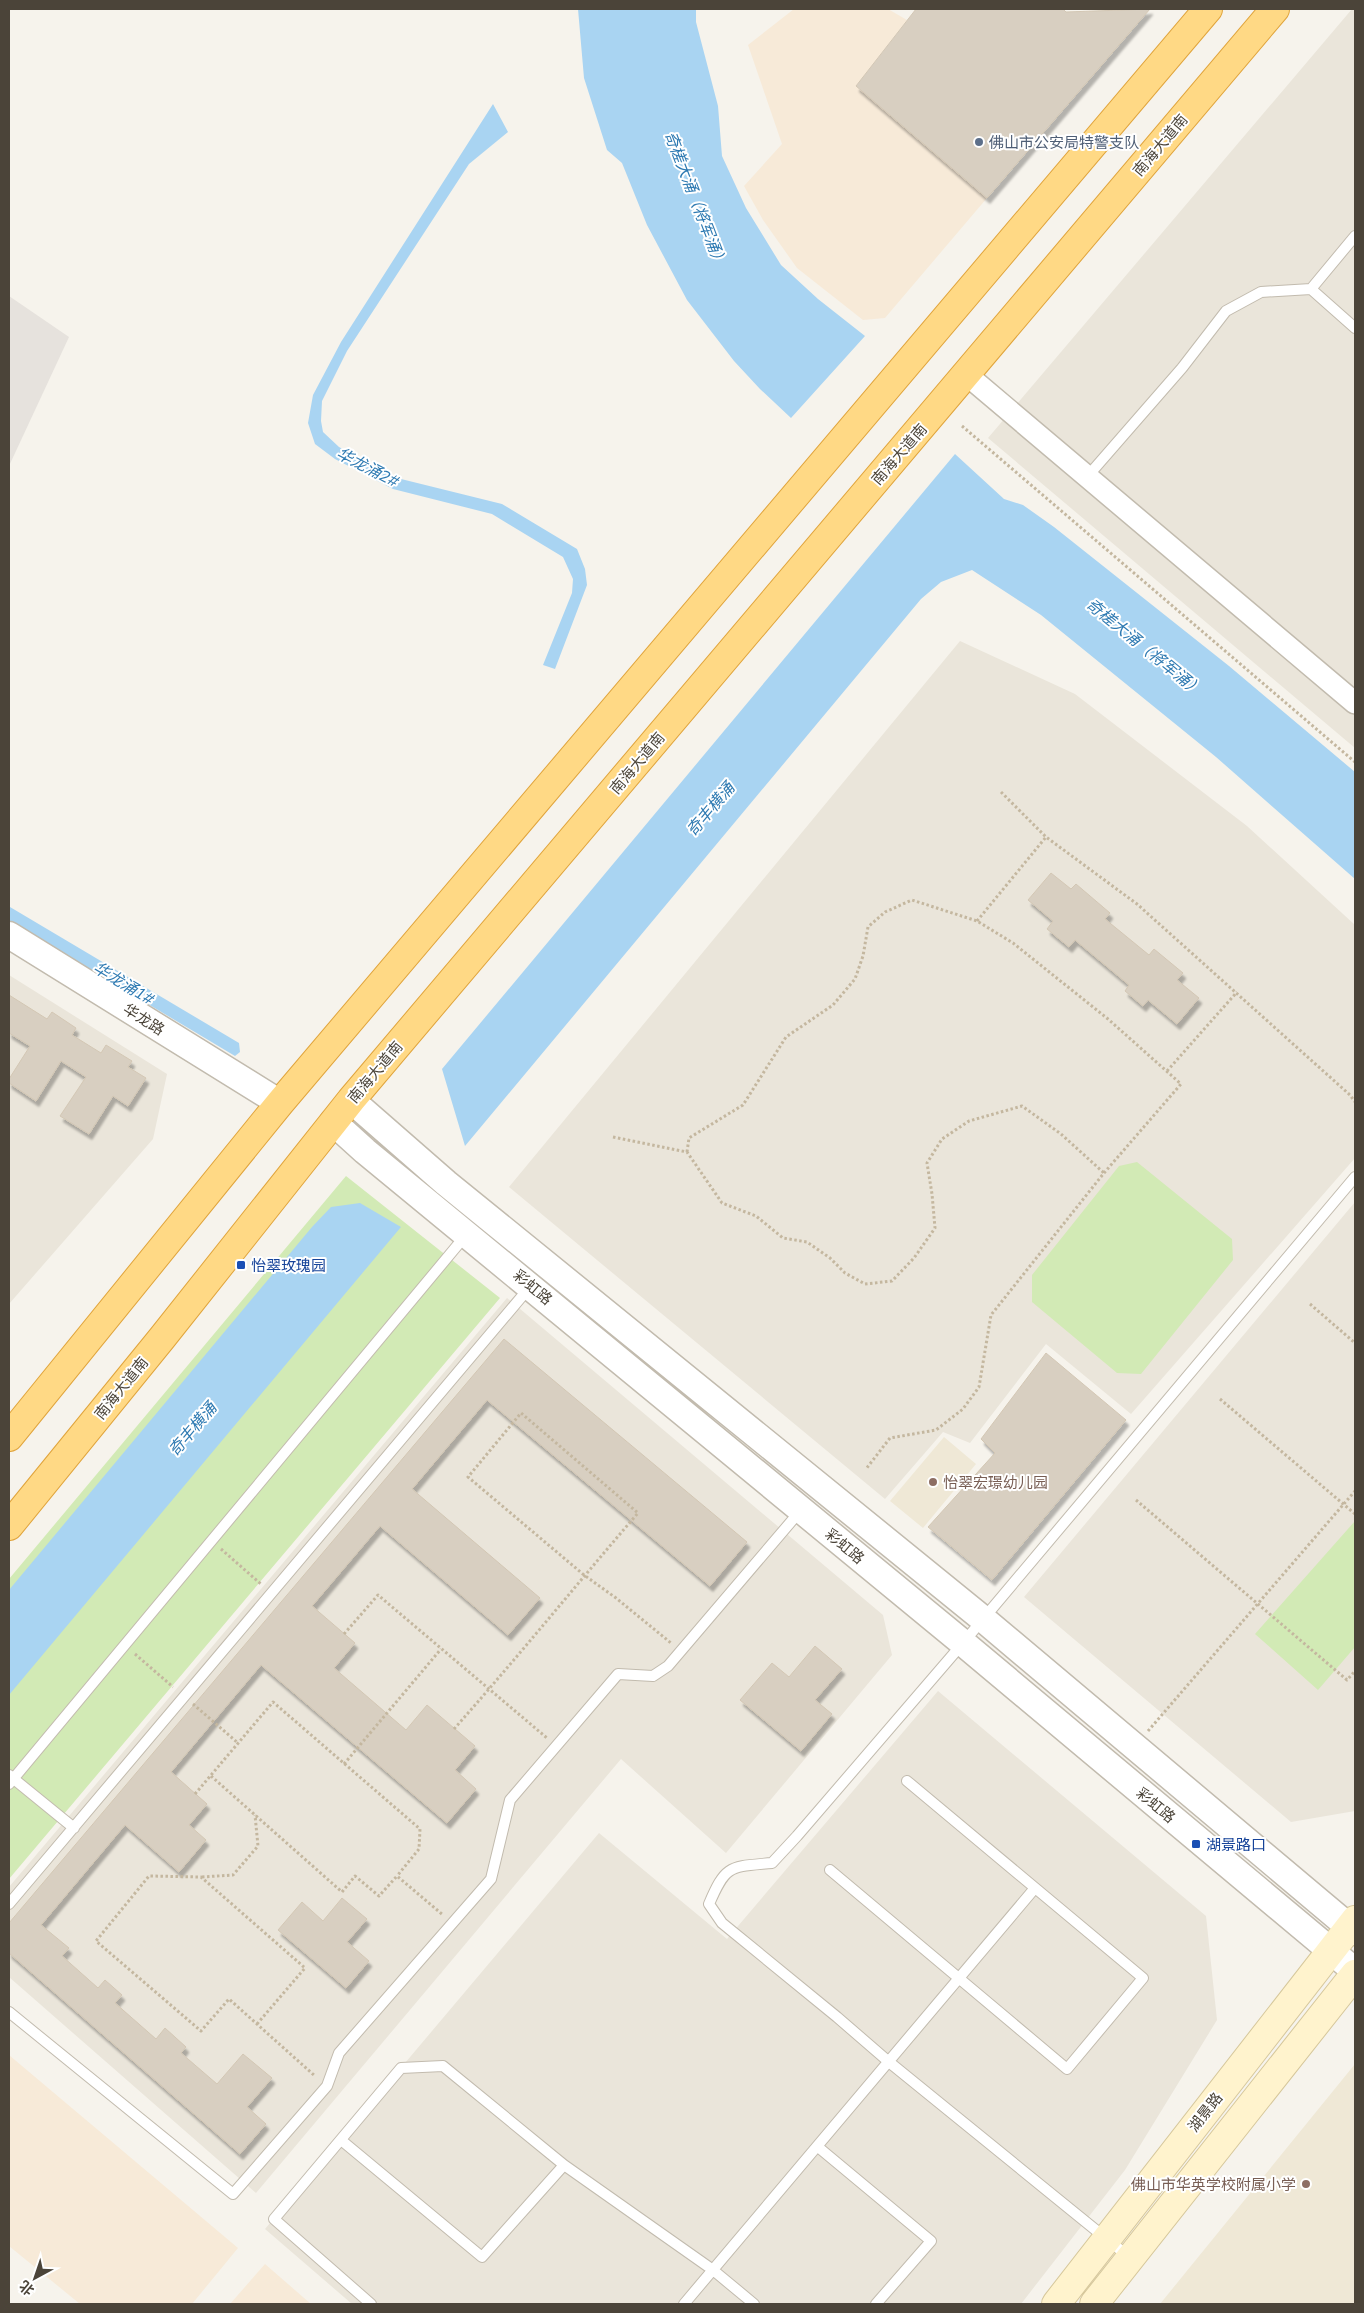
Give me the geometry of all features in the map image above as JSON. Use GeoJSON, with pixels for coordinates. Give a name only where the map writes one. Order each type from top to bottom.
{"type":"FeatureCollection","features":[{"type":"Feature","properties":{"kind":"highway"},"geometry":{"type":"LineString","coordinates":[[9,1437],[280,1103],[780,516],[1208,9]]}},
{"type":"Feature","properties":{"kind":"highway","name":"南海大道南"},"geometry":{"type":"LineString","coordinates":[[9,1526],[162,1338],[350,1100],[1275,9]]}},
{"type":"Feature","properties":{"kind":"main road","name":"湖景路"},"geometry":{"type":"LineString","coordinates":[[1056,2304],[1330,1950],[1353,1926]]}},
{"type":"Feature","properties":{"kind":"main road"},"geometry":{"type":"LineString","coordinates":[[1094,2304],[1355,1972]]}},
{"type":"Feature","properties":{"kind":"street"},"geometry":{"type":"LineString","coordinates":[[966,375],[1355,703]]}},
{"type":"Feature","properties":{"kind":"street","name":"华龙路"},"geometry":{"type":"LineString","coordinates":[[9,935],[280,1103]]}},
{"type":"Feature","properties":{"kind":"street","name":"彩虹路"},"geometry":{"type":"LineString","coordinates":[[350,1100],[383,1129],[439,1193],[468,1234],[963,1643],[1355,1972]]}},
{"type":"Feature","properties":{"kind":"street","name":"彩虹路"},"geometry":{"type":"LineString","coordinates":[[333,1122],[365,1151],[439,1193],[983,1619],[1353,1926]]}},
{"type":"Feature","properties":{"kind":"lane"},"geometry":{"type":"LineString","coordinates":[[1311,289],[1355,236]]}},
{"type":"Feature","properties":{"kind":"lane"},"geometry":{"type":"LineString","coordinates":[[1087,477],[1182,368],[1226,312],[1261,292],[1311,289],[1355,328]]}},
{"type":"Feature","properties":{"kind":"lane"},"geometry":{"type":"LineString","coordinates":[[1131,2258],[722,1924],[709,1904],[719,1879],[736,1866],[772,1863],[797,1836],[963,1643],[1355,1177]]}},
{"type":"Feature","properties":{"kind":"lane"},"geometry":{"type":"LineString","coordinates":[[74,1828],[10,1779],[212,1541],[468,1234]]}},
{"type":"Feature","properties":{"kind":"lane"},"geometry":{"type":"LineString","coordinates":[[9,1904],[531,1286]]}},
{"type":"Feature","properties":{"kind":"lane"},"geometry":{"type":"LineString","coordinates":[[9,2012],[233,2194],[327,2086],[339,2053],[491,1879],[510,1800],[618,1674],[653,1676],[668,1666],[801,1510]]}},
{"type":"Feature","properties":{"kind":"lane"},"geometry":{"type":"LineString","coordinates":[[830,1870],[1067,2069],[1143,1978],[907,1781]]}},
{"type":"Feature","properties":{"kind":"lane"},"geometry":{"type":"LineString","coordinates":[[684,2304],[1035,1888]]}},
{"type":"Feature","properties":{"kind":"lane"},"geometry":{"type":"LineString","coordinates":[[371,2304],[274,2219],[401,2068],[443,2066],[564,2165],[712,2270],[754,2304]]}},
{"type":"Feature","properties":{"kind":"lane"},"geometry":{"type":"LineString","coordinates":[[341,2140],[482,2258],[564,2165]]}},
{"type":"Feature","properties":{"kind":"lane"},"geometry":{"type":"LineString","coordinates":[[818,2147],[931,2241],[876,2304]]}},
{"type":"Feature","properties":{"kind":"path"},"geometry":{"type":"LineString","coordinates":[[962,426],[1355,762]]}},
{"type":"Feature","properties":{"kind":"path"},"geometry":{"type":"LineString","coordinates":[[1001,792],[1046,837],[1137,904],[1237,992],[1350,1095],[1355,1102]]}},
{"type":"Feature","properties":{"kind":"path"},"geometry":{"type":"LineString","coordinates":[[978,921],[1046,837]]}},
{"type":"Feature","properties":{"kind":"path"},"geometry":{"type":"LineString","coordinates":[[686,1152],[689,1138],[742,1105],[786,1036],[833,1005],[855,979],[863,956],[868,927],[884,912],[912,900],[978,921],[1013,943],[1049,971],[1181,1084],[1104,1173],[991,1316],[979,1387],[963,1409],[936,1430],[890,1438],[866,1469]]}},
{"type":"Feature","properties":{"kind":"path"},"geometry":{"type":"LineString","coordinates":[[1167,1071],[1237,992]]}},
{"type":"Feature","properties":{"kind":"path"},"geometry":{"type":"LineString","coordinates":[[613,1137],[686,1152],[722,1203],[756,1216],[783,1238],[807,1242],[830,1258],[845,1273],[864,1284],[892,1281],[914,1258],[935,1228],[932,1194],[926,1163],[942,1139],[969,1121],[1022,1106],[1061,1134],[1104,1173]]}},
{"type":"Feature","properties":{"kind":"path"},"geometry":{"type":"LineString","coordinates":[[1310,1304],[1355,1343]]}},
{"type":"Feature","properties":{"kind":"path"},"geometry":{"type":"LineString","coordinates":[[1220,1399],[1355,1514]]}},
{"type":"Feature","properties":{"kind":"path"},"geometry":{"type":"LineString","coordinates":[[454,1729],[489,1690],[584,1576],[638,1513],[521,1414],[468,1477],[584,1576],[616,1598],[681,1651]]}},
{"type":"Feature","properties":{"kind":"path"},"geometry":{"type":"LineString","coordinates":[[1135,1746],[1355,1491]]}},
{"type":"Feature","properties":{"kind":"path"},"geometry":{"type":"LineString","coordinates":[[1136,1500],[1347,1680],[1355,1671]]}},
{"type":"Feature","properties":{"kind":"path"},"geometry":{"type":"LineString","coordinates":[[212,1541],[272,1594]]}},
{"type":"Feature","properties":{"kind":"path"},"geometry":{"type":"LineString","coordinates":[[344,1634],[378,1595],[557,1746]]}},
{"type":"Feature","properties":{"kind":"path"},"geometry":{"type":"LineString","coordinates":[[344,1764],[441,1649]]}},
{"type":"Feature","properties":{"kind":"path"},"geometry":{"type":"LineString","coordinates":[[195,1794],[273,1702],[420,1829],[419,1849],[379,1896],[355,1876],[342,1892],[211,1776]]}},
{"type":"Feature","properties":{"kind":"path"},"geometry":{"type":"LineString","coordinates":[[254,1814],[258,1846],[233,1875],[201,1877],[149,1876],[96,1942],[201,2032],[229,1999],[327,2086]]}},
{"type":"Feature","properties":{"kind":"path"},"geometry":{"type":"LineString","coordinates":[[397,1876],[452,1923]]}},
{"type":"Feature","properties":{"kind":"path"},"geometry":{"type":"LineString","coordinates":[[201,1877],[305,1968],[257,2024]]}},
{"type":"Feature","properties":{"kind":"shaded area"},"geometry":{"type":"Polygon","coordinates":[[[794,9],[888,9],[907,20],[856,86],[987,198],[885,318],[863,320],[797,268],[763,220],[744,186],[782,144],[748,45],[794,9]]]}},
{"type":"Feature","properties":{"kind":"shaded area"},"geometry":{"type":"Polygon","coordinates":[[[1352,9],[1355,9],[1355,748],[988,438],[1352,9]]]}},
{"type":"Feature","properties":{"kind":"shaded area"},"geometry":{"type":"Polygon","coordinates":[[[9,296],[69,337],[9,466],[9,296]]]}},
{"type":"Feature","properties":{"kind":"shaded area"},"geometry":{"type":"Polygon","coordinates":[[[960,641],[1075,694],[1247,826],[1355,925],[1355,1158],[1131,1414],[1046,1344],[970,1443],[943,1432],[885,1499],[509,1187],[960,641]]]}},
{"type":"Feature","properties":{"kind":"shaded area"},"geometry":{"type":"Polygon","coordinates":[[[9,975],[167,1074],[153,1139],[9,1304],[9,975]]]}},
{"type":"Feature","properties":{"kind":"shaded area"},"geometry":{"type":"Polygon","coordinates":[[[1355,1202],[1355,1811],[1291,1822],[1024,1597],[1355,1202]]]}},
{"type":"Feature","properties":{"kind":"shaded area"},"geometry":{"type":"Polygon","coordinates":[[[507,1298],[883,1615],[892,1655],[726,1853],[621,1759],[256,2193],[9,1977],[9,1887],[507,1298]]]}},
{"type":"Feature","properties":{"kind":"shaded area","name":"怡翠宏璟幼儿园"},"geometry":{"type":"Polygon","coordinates":[[[944,1437],[976,1464],[923,1528],[890,1501],[944,1437]]]}},
{"type":"Feature","properties":{"kind":"shaded area"},"geometry":{"type":"Polygon","coordinates":[[[938,1691],[1206,1916],[1217,2020],[1125,2170],[1021,2304],[352,2304],[265,2229],[599,1833],[727,1939],[938,1691]]]}},
{"type":"Feature","properties":{"kind":"shaded area"},"geometry":{"type":"Polygon","coordinates":[[[9,2055],[238,2248],[192,2304],[80,2304],[9,2246],[9,2055]]]}},
{"type":"Feature","properties":{"kind":"shaded area","name":"佛山市华英学校附属小学"},"geometry":{"type":"Polygon","coordinates":[[[1355,2064],[1355,2304],[1160,2304],[1355,2064]]]}},
{"type":"Feature","properties":{"kind":"shaded area"},"geometry":{"type":"Polygon","coordinates":[[[265,2264],[311,2304],[230,2304],[265,2264]]]}},
{"type":"Feature","properties":{"kind":"green space"},"geometry":{"type":"Polygon","coordinates":[[[1137,1162],[1232,1239],[1233,1260],[1141,1374],[1117,1373],[1032,1302],[1032,1275],[1119,1166],[1137,1162]]]}},
{"type":"Feature","properties":{"kind":"green space"},"geometry":{"type":"Polygon","coordinates":[[[346,1176],[500,1298],[9,1879],[9,1579],[346,1176]]]}},
{"type":"Feature","properties":{"kind":"green space"},"geometry":{"type":"Polygon","coordinates":[[[1355,1521],[1355,1647],[1318,1690],[1255,1634],[1355,1521]]]}},
{"type":"Feature","properties":{"kind":"water","name":"奇槎大涌（将军涌）"},"geometry":{"type":"Polygon","coordinates":[[[578,9],[696,9],[696,22],[718,106],[722,156],[746,208],[781,265],[818,299],[865,336],[791,418],[734,361],[687,300],[647,225],[622,163],[607,150],[584,78],[578,9]]]}},
{"type":"Feature","properties":{"kind":"water","name":"华龙涌2#"},"geometry":{"type":"Polygon","coordinates":[[[493,104],[508,132],[469,164],[347,351],[322,401],[321,421],[323,432],[339,447],[397,478],[502,504],[577,549],[585,569],[587,585],[555,669],[543,665],[572,593],[573,579],[563,557],[492,514],[393,489],[335,459],[315,444],[308,423],[313,395],[341,342],[493,104]]]}},
{"type":"Feature","properties":{"kind":"water"},"geometry":{"type":"Polygon","coordinates":[[[955,454],[1004,499],[1023,505],[1054,527],[1229,666],[1355,772],[1355,879],[1216,757],[1041,615],[972,570],[941,582],[921,599],[465,1146],[442,1069],[955,454]]]}},
{"type":"Feature","properties":{"kind":"water","name":"华龙涌1#"},"geometry":{"type":"Polygon","coordinates":[[[10,907],[239,1043],[240,1052],[235,1056],[9,921],[10,907]]]}},
{"type":"Feature","properties":{"kind":"water","name":"奇丰横涌"},"geometry":{"type":"Polygon","coordinates":[[[360,1203],[401,1227],[9,1695],[9,1590],[312,1227],[331,1207],[360,1203]]]}},
{"type":"Feature","properties":{"kind":"building","name":"佛山市公安局特警支队"},"geometry":{"type":"Polygon","coordinates":[[[916,9],[1063,9],[1066,12],[1150,9],[987,198],[856,86],[916,9]]]}},
{"type":"Feature","properties":{"kind":"building"},"geometry":{"type":"Polygon","coordinates":[[[1051,873],[1071,889],[1076,884],[1110,913],[1105,919],[1149,955],[1154,949],[1183,973],[1177,980],[1199,998],[1177,1024],[1148,1000],[1143,1006],[1125,991],[1129,985],[1075,940],[1069,947],[1047,929],[1053,921],[1028,900],[1051,873]]]}},
{"type":"Feature","properties":{"kind":"building"},"geometry":{"type":"Polygon","coordinates":[[[9,995],[47,1019],[52,1012],[76,1028],[72,1035],[101,1053],[106,1045],[132,1061],[128,1067],[146,1078],[128,1106],[113,1096],[89,1134],[60,1116],[86,1077],[61,1061],[36,1101],[9,1083],[9,1079],[30,1046],[9,1033],[9,995]]]}},
{"type":"Feature","properties":{"kind":"building"},"geometry":{"type":"Polygon","coordinates":[[[504,1339],[747,1542],[710,1586],[487,1400],[412,1489],[540,1598],[508,1635],[380,1526],[312,1606],[355,1643],[334,1668],[406,1730],[427,1705],[475,1746],[455,1770],[476,1789],[447,1823],[261,1665],[171,1772],[207,1804],[189,1825],[206,1840],[179,1872],[125,1825],[41,1925],[69,1948],[62,1956],[98,1988],[105,1980],[122,1995],[115,2003],[156,2039],[165,2028],[186,2047],[181,2053],[217,2084],[243,2054],[272,2078],[247,2107],[266,2124],[240,2154],[9,1953],[9,1923],[504,1339]]]}},
{"type":"Feature","properties":{"kind":"building"},"geometry":{"type":"Polygon","coordinates":[[[1046,1353],[1126,1420],[992,1580],[928,1527],[995,1453],[981,1439],[1046,1353]]]}},
{"type":"Feature","properties":{"kind":"building"},"geometry":{"type":"Polygon","coordinates":[[[815,1646],[842,1669],[815,1700],[832,1714],[801,1751],[740,1700],[772,1663],[789,1677],[815,1646]]]}},
{"type":"Feature","properties":{"kind":"building"},"geometry":{"type":"Polygon","coordinates":[[[342,1898],[367,1919],[347,1942],[369,1961],[346,1988],[278,1930],[302,1902],[323,1921],[342,1898]]]}},
{"type":"Feature","properties":{"kind":"place","name":"佛山市公安局特警支队"},"geometry":{"type":"Point","coordinates":[979,142]}},
{"type":"Feature","properties":{"kind":"place","name":"怡翠玫瑰园"},"geometry":{"type":"Point","coordinates":[241,1265]}},
{"type":"Feature","properties":{"kind":"place","name":"怡翠宏璟幼儿园"},"geometry":{"type":"Point","coordinates":[933,1482]}},
{"type":"Feature","properties":{"kind":"place","name":"湖景路口"},"geometry":{"type":"Point","coordinates":[1196,1844]}},
{"type":"Feature","properties":{"kind":"place","name":"佛山市华英学校附属小学"},"geometry":{"type":"Point","coordinates":[1306,2184]}}]}
